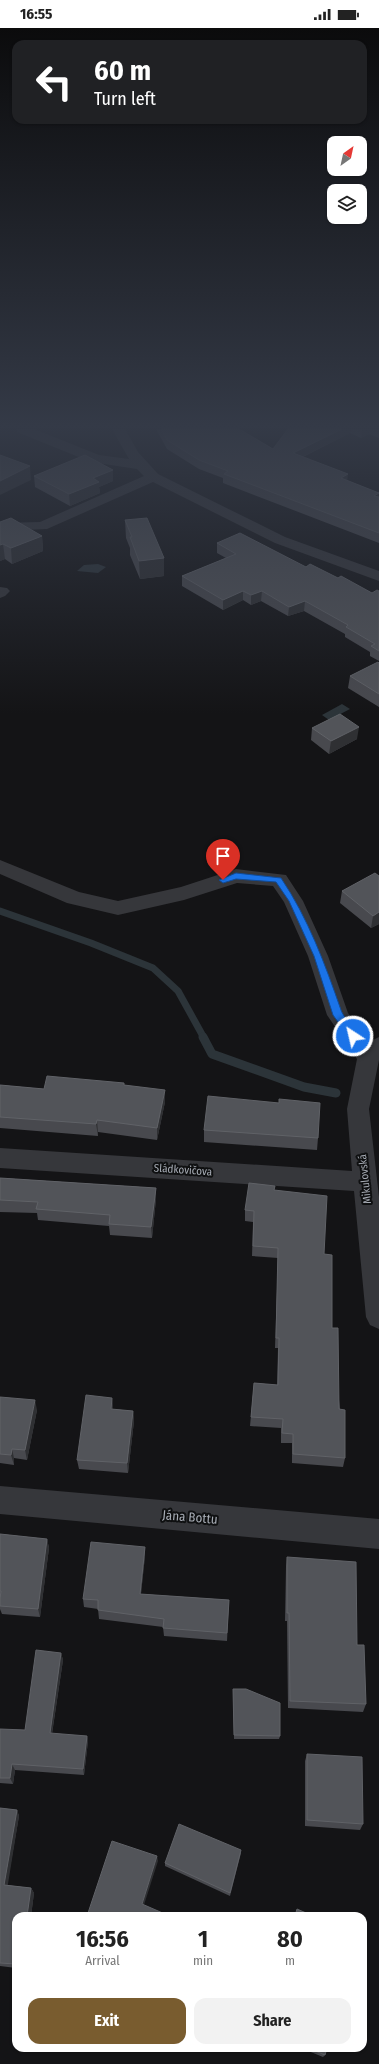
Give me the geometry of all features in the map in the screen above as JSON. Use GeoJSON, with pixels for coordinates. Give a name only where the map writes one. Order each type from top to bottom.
{"type":"FeatureCollection","features":[{"type":"Feature","properties":{"kind":"street"},"geometry":{"type":"LineString","coordinates":[[0,527],[42,526],[47,524]]}},
{"type":"Feature","properties":{"kind":"street"},"geometry":{"type":"LineString","coordinates":[[248,524],[280,540],[379,576]]}},
{"type":"Feature","properties":{"kind":"street"},"geometry":{"type":"LineString","coordinates":[[0,866],[74,898],[118,908],[184,892],[236,876],[278,880],[293,901],[318,956],[338,1015],[374,1051]]}},
{"type":"Feature","properties":{"kind":"street","name":"Mikulovská"},"geometry":{"type":"LineString","coordinates":[[374,1051],[358,1109],[379,1317]]}},
{"type":"Feature","properties":{"kind":"street","name":"Sládkovičova"},"geometry":{"type":"LineString","coordinates":[[0,1158],[365,1182]]}},
{"type":"Feature","properties":{"kind":"street","name":"Jána Bottu"},"geometry":{"type":"LineString","coordinates":[[0,1500],[379,1534]]}},
{"type":"Feature","properties":{"kind":"shaded area"},"geometry":{"type":"Polygon","coordinates":[[[98,564],[106,567],[98,573],[77,571],[84,565],[98,564]]]}},
{"type":"Feature","properties":{"kind":"shaded area"},"geometry":{"type":"Polygon","coordinates":[[[342,704],[350,709],[329,720],[322,715],[342,704]]]}},
{"type":"Feature","properties":{"kind":"building"},"geometry":{"type":"Polygon","coordinates":[[[0,524],[21,524],[42,536],[11,548],[3,544],[0,545],[0,524]]]}},
{"type":"Feature","properties":{"kind":"building"},"geometry":{"type":"Polygon","coordinates":[[[127,524],[150,524],[164,558],[139,561],[130,537],[132,537],[127,524]]]}},
{"type":"Feature","properties":{"kind":"building"},"geometry":{"type":"Polygon","coordinates":[[[355,524],[379,524],[379,533],[355,524]]]}},
{"type":"Feature","properties":{"kind":"building"},"geometry":{"type":"Polygon","coordinates":[[[240,533],[306,567],[310,564],[338,578],[341,576],[372,593],[377,590],[379,591],[379,651],[371,646],[375,644],[346,627],[348,625],[305,601],[289,607],[262,591],[251,595],[243,591],[223,600],[182,576],[236,554],[217,543],[240,533]]]}},
{"type":"Feature","properties":{"kind":"building"},"geometry":{"type":"Polygon","coordinates":[[[378,662],[379,663],[379,694],[350,676],[378,662]]]}},
{"type":"Feature","properties":{"kind":"building"},"geometry":{"type":"Polygon","coordinates":[[[340,714],[359,727],[331,741],[312,728],[340,714]]]}},
{"type":"Feature","properties":{"kind":"building"},"geometry":{"type":"Polygon","coordinates":[[[375,873],[379,876],[379,912],[373,916],[342,891],[375,873]]]}},
{"type":"Feature","properties":{"kind":"building"},"geometry":{"type":"Polygon","coordinates":[[[47,1076],[124,1083],[124,1085],[165,1090],[157,1128],[97,1120],[96,1124],[0,1117],[0,1085],[44,1089],[47,1076]]]}},
{"type":"Feature","properties":{"kind":"building"},"geometry":{"type":"Polygon","coordinates":[[[208,1096],[279,1103],[279,1099],[320,1103],[318,1138],[204,1130],[208,1096]]]}},
{"type":"Feature","properties":{"kind":"building"},"geometry":{"type":"Polygon","coordinates":[[[0,1178],[156,1188],[151,1227],[109,1224],[110,1215],[36,1209],[38,1202],[0,1200],[0,1178]]]}},
{"type":"Feature","properties":{"kind":"building"},"geometry":{"type":"Polygon","coordinates":[[[249,1183],[275,1186],[274,1190],[327,1196],[324,1254],[332,1255],[332,1328],[338,1328],[339,1409],[345,1410],[345,1458],[293,1454],[293,1434],[282,1433],[283,1419],[251,1417],[254,1383],[278,1385],[279,1338],[276,1338],[278,1248],[253,1246],[254,1211],[245,1210],[249,1183]]]}},
{"type":"Feature","properties":{"kind":"building"},"geometry":{"type":"Polygon","coordinates":[[[86,1395],[112,1398],[111,1409],[133,1411],[127,1463],[77,1460],[86,1395]]]}},
{"type":"Feature","properties":{"kind":"building"},"geometry":{"type":"Polygon","coordinates":[[[0,1397],[35,1400],[25,1450],[12,1449],[11,1455],[0,1454],[0,1397]]]}},
{"type":"Feature","properties":{"kind":"building"},"geometry":{"type":"Polygon","coordinates":[[[0,1534],[47,1539],[38,1609],[0,1606],[0,1534]]]}},
{"type":"Feature","properties":{"kind":"building"},"geometry":{"type":"Polygon","coordinates":[[[91,1542],[145,1547],[140,1594],[229,1600],[227,1633],[163,1628],[164,1619],[98,1610],[98,1600],[83,1599],[91,1542]]]}},
{"type":"Feature","properties":{"kind":"building"},"geometry":{"type":"Polygon","coordinates":[[[287,1557],[356,1562],[357,1645],[364,1645],[366,1704],[290,1701],[287,1557]]]}},
{"type":"Feature","properties":{"kind":"building"},"geometry":{"type":"Polygon","coordinates":[[[36,1650],[61,1653],[50,1733],[87,1736],[83,1769],[12,1764],[10,1778],[0,1778],[0,1729],[25,1730],[36,1650]]]}},
{"type":"Feature","properties":{"kind":"building"},"geometry":{"type":"Polygon","coordinates":[[[233,1689],[246,1689],[280,1703],[280,1736],[234,1735],[233,1689]]]}},
{"type":"Feature","properties":{"kind":"building"},"geometry":{"type":"Polygon","coordinates":[[[307,1754],[362,1757],[363,1824],[307,1820],[307,1754]]]}},
{"type":"Feature","properties":{"kind":"building"},"geometry":{"type":"Polygon","coordinates":[[[0,1808],[17,1810],[4,1885],[31,1888],[28,1912],[12,1912],[12,1964],[0,1963],[0,1808]]]}},
{"type":"Feature","properties":{"kind":"building"},"geometry":{"type":"Polygon","coordinates":[[[179,1824],[241,1850],[230,1893],[165,1863],[179,1824]]]}},
{"type":"Feature","properties":{"kind":"building"},"geometry":{"type":"Polygon","coordinates":[[[112,1841],[157,1856],[142,1904],[160,1912],[88,1912],[112,1841]]]}},
{"type":"Feature","properties":{"kind":"building"},"geometry":{"type":"Polygon","coordinates":[[[297,1909],[304,1912],[296,1912],[297,1909]]]}},
{"type":"Feature","properties":{"kind":"building"},"geometry":{"type":"Polygon","coordinates":[[[318,2052],[326,2052],[325,2055],[318,2052]]]}},
{"type":"Feature","properties":{"kind":"waterway"},"geometry":{"type":"LineString","coordinates":[[0,911],[91,943],[153,968],[178,991],[204,1038]]}},
{"type":"Feature","properties":{"kind":"waterway"},"geometry":{"type":"LineString","coordinates":[[203,1037],[212,1054],[304,1087],[336,1093]]}},
{"type":"Feature","properties":{"kind":"route"},"geometry":{"type":"LineString","coordinates":[[223,880],[236,876],[278,880],[293,901],[318,956],[338,1015],[353,1036]]}}]}
